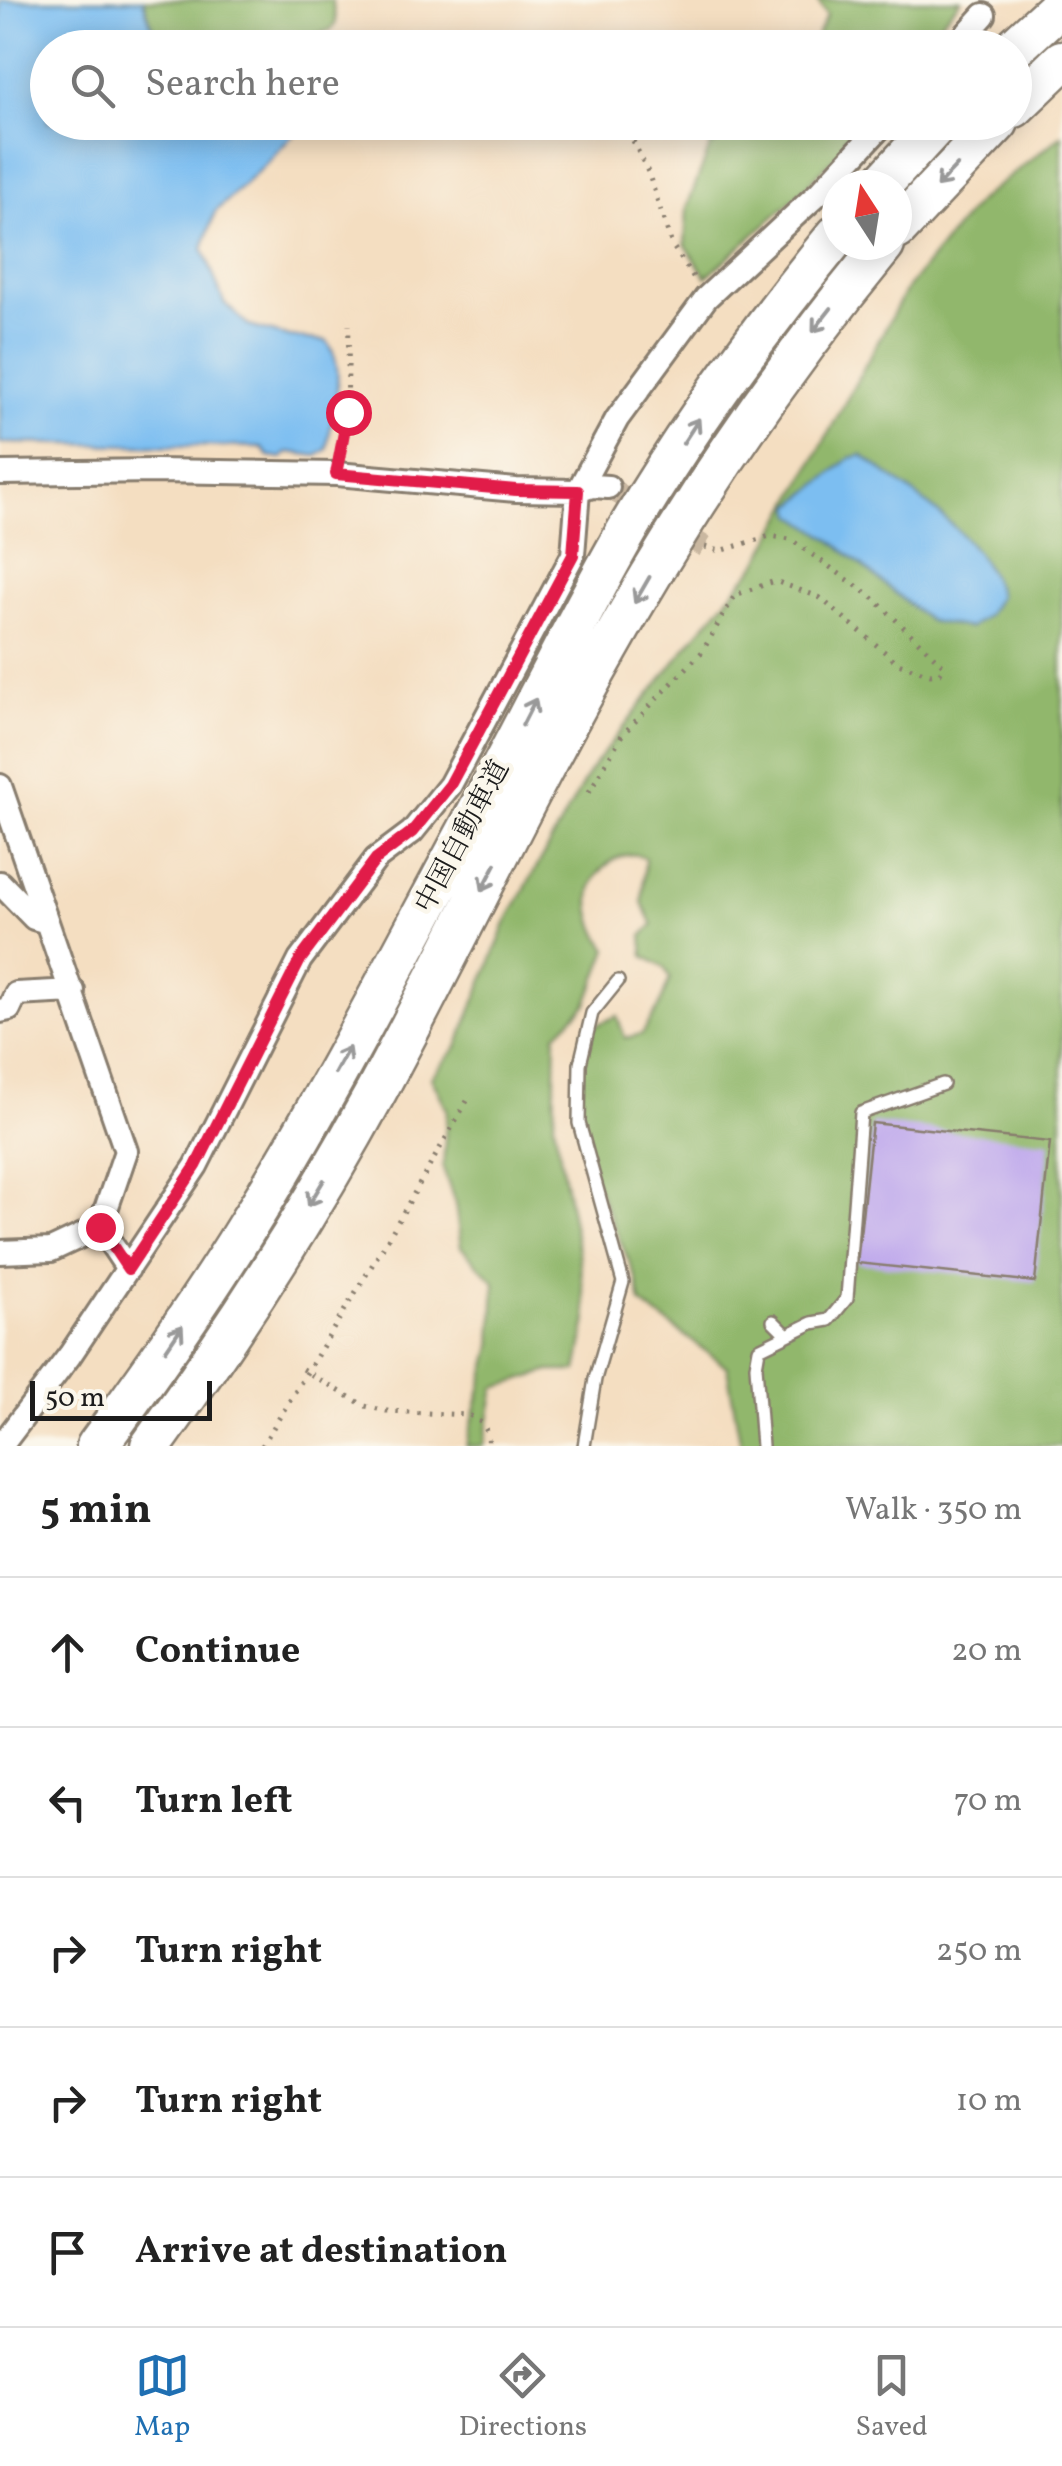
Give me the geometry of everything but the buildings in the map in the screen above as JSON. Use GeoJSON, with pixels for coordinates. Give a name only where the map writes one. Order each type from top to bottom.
{"type":"FeatureCollection","features":[{"type":"Feature","properties":{"kind":"highway"},"geometry":{"type":"LineString","coordinates":[[1032,32],[1062,4]]}},
{"type":"Feature","properties":{"kind":"highway"},"geometry":{"type":"LineString","coordinates":[[1032,90],[1062,61]]}},
{"type":"Feature","properties":{"kind":"highway"},"geometry":{"type":"LineString","coordinates":[[895,170],[923,140]]}},
{"type":"Feature","properties":{"kind":"highway"},"geometry":{"type":"LineString","coordinates":[[912,214],[981,140]]}},
{"type":"Feature","properties":{"kind":"highway","name":"中国自動車道"},"geometry":{"type":"LineString","coordinates":[[97,1446],[170,1346],[248,1225],[632,522],[700,416],[775,311],[822,253]]}},
{"type":"Feature","properties":{"kind":"highway","name":"中国自動車道"},"geometry":{"type":"LineString","coordinates":[[150,1446],[224,1341],[375,1093],[606,651],[671,540],[819,324],[872,260]]}},
{"type":"Feature","properties":{"kind":"street"},"geometry":{"type":"LineString","coordinates":[[970,30],[984,15]]}},
{"type":"Feature","properties":{"kind":"street"},"geometry":{"type":"LineString","coordinates":[[0,1446],[70,1355],[196,1166],[300,960],[376,859],[412,832],[450,785],[573,555],[578,491],[617,419],[706,298],[820,192],[868,140]]}},
{"type":"Feature","properties":{"kind":"street"},"geometry":{"type":"LineString","coordinates":[[0,473],[336,474],[516,490],[578,491],[592,486],[608,487]]}},
{"type":"Feature","properties":{"kind":"street"},"geometry":{"type":"LineString","coordinates":[[0,786],[126,1151],[100,1227],[51,1250],[0,1252]]}},
{"type":"Feature","properties":{"kind":"street"},"geometry":{"type":"LineString","coordinates":[[0,883],[34,918],[47,922]]}},
{"type":"Feature","properties":{"kind":"street"},"geometry":{"type":"LineString","coordinates":[[0,1011],[9,1008],[16,994],[73,991]]}},
{"type":"Feature","properties":{"kind":"street"},"geometry":{"type":"LineString","coordinates":[[100,1227],[128,1269]]}},
{"type":"Feature","properties":{"kind":"lane"},"geometry":{"type":"LineString","coordinates":[[584,1446],[595,1379],[623,1282],[579,1123],[580,1064],[592,1013],[618,981]]}},
{"type":"Feature","properties":{"kind":"lane"},"geometry":{"type":"LineString","coordinates":[[762,1446],[756,1366],[759,1349],[829,1320],[847,1298],[861,1113],[943,1084]]}},
{"type":"Feature","properties":{"kind":"lane"},"geometry":{"type":"LineString","coordinates":[[774,1321],[787,1335]]}},
{"type":"Feature","properties":{"kind":"path"},"geometry":{"type":"LineString","coordinates":[[633,140],[648,172],[672,245],[706,298]]}},
{"type":"Feature","properties":{"kind":"path"},"geometry":{"type":"LineString","coordinates":[[336,474],[348,412],[349,324]]}},
{"type":"Feature","properties":{"kind":"path"},"geometry":{"type":"LineString","coordinates":[[589,792],[622,735],[702,652],[735,596],[774,581],[818,597],[898,663],[930,674],[940,673],[944,666],[871,596],[790,539],[770,536],[720,552],[705,547]]}},
{"type":"Feature","properties":{"kind":"path"},"geometry":{"type":"LineString","coordinates":[[262,1446],[467,1101]]}},
{"type":"Feature","properties":{"kind":"path"},"geometry":{"type":"LineString","coordinates":[[305,1371],[365,1406],[386,1412],[469,1415],[482,1421],[490,1436],[488,1446]]}},
{"type":"Feature","properties":{"kind":"green space"},"geometry":{"type":"Polygon","coordinates":[[[144,0],[332,0],[336,22],[330,30],[153,30],[144,0]]]}},
{"type":"Feature","properties":{"kind":"green space"},"geometry":{"type":"Polygon","coordinates":[[[817,0],[961,0],[934,30],[820,30],[827,15],[817,0]]]}},
{"type":"Feature","properties":{"kind":"green space"},"geometry":{"type":"Polygon","coordinates":[[[1062,135],[1062,1446],[741,1446],[727,1367],[641,1303],[636,1278],[593,1177],[576,1095],[584,1030],[617,1016],[625,1038],[642,1034],[659,1007],[670,978],[664,967],[644,956],[642,936],[653,925],[642,902],[645,858],[628,855],[604,867],[594,882],[591,914],[608,949],[587,1004],[556,1034],[554,1123],[587,1320],[577,1371],[550,1371],[495,1388],[484,1446],[466,1446],[492,1346],[495,1282],[461,1247],[455,1204],[443,1168],[447,1109],[431,1077],[457,1047],[507,921],[591,769],[758,563],[906,290],[977,202],[1062,135]]]}},
{"type":"Feature","properties":{"kind":"green space"},"geometry":{"type":"Polygon","coordinates":[[[715,140],[714,145],[721,140],[851,140],[798,195],[706,277],[685,244],[687,207],[715,140]]]}},
{"type":"Feature","properties":{"kind":"water"},"geometry":{"type":"Polygon","coordinates":[[[0,0],[143,0],[153,30],[30,30],[30,140],[288,140],[215,212],[203,248],[224,303],[249,326],[290,337],[327,341],[338,379],[327,449],[317,456],[288,452],[282,458],[269,456],[261,447],[0,443],[0,0]]]}},
{"type":"Feature","properties":{"kind":"water"},"geometry":{"type":"Polygon","coordinates":[[[862,455],[942,516],[977,552],[990,573],[999,596],[987,615],[969,628],[929,621],[831,540],[794,515],[792,506],[850,458],[862,455]]]}},
{"type":"Feature","properties":{"kind":"tunnel"},"geometry":{"type":"LineString","coordinates":[[608,487],[705,547]]}},
{"type":"Feature","properties":{"kind":"route"},"geometry":{"type":"LineString","coordinates":[[100,1227],[128,1269],[196,1166],[300,960],[376,859],[412,832],[450,785],[573,555],[578,491],[516,490],[336,474],[348,412]]}}]}
